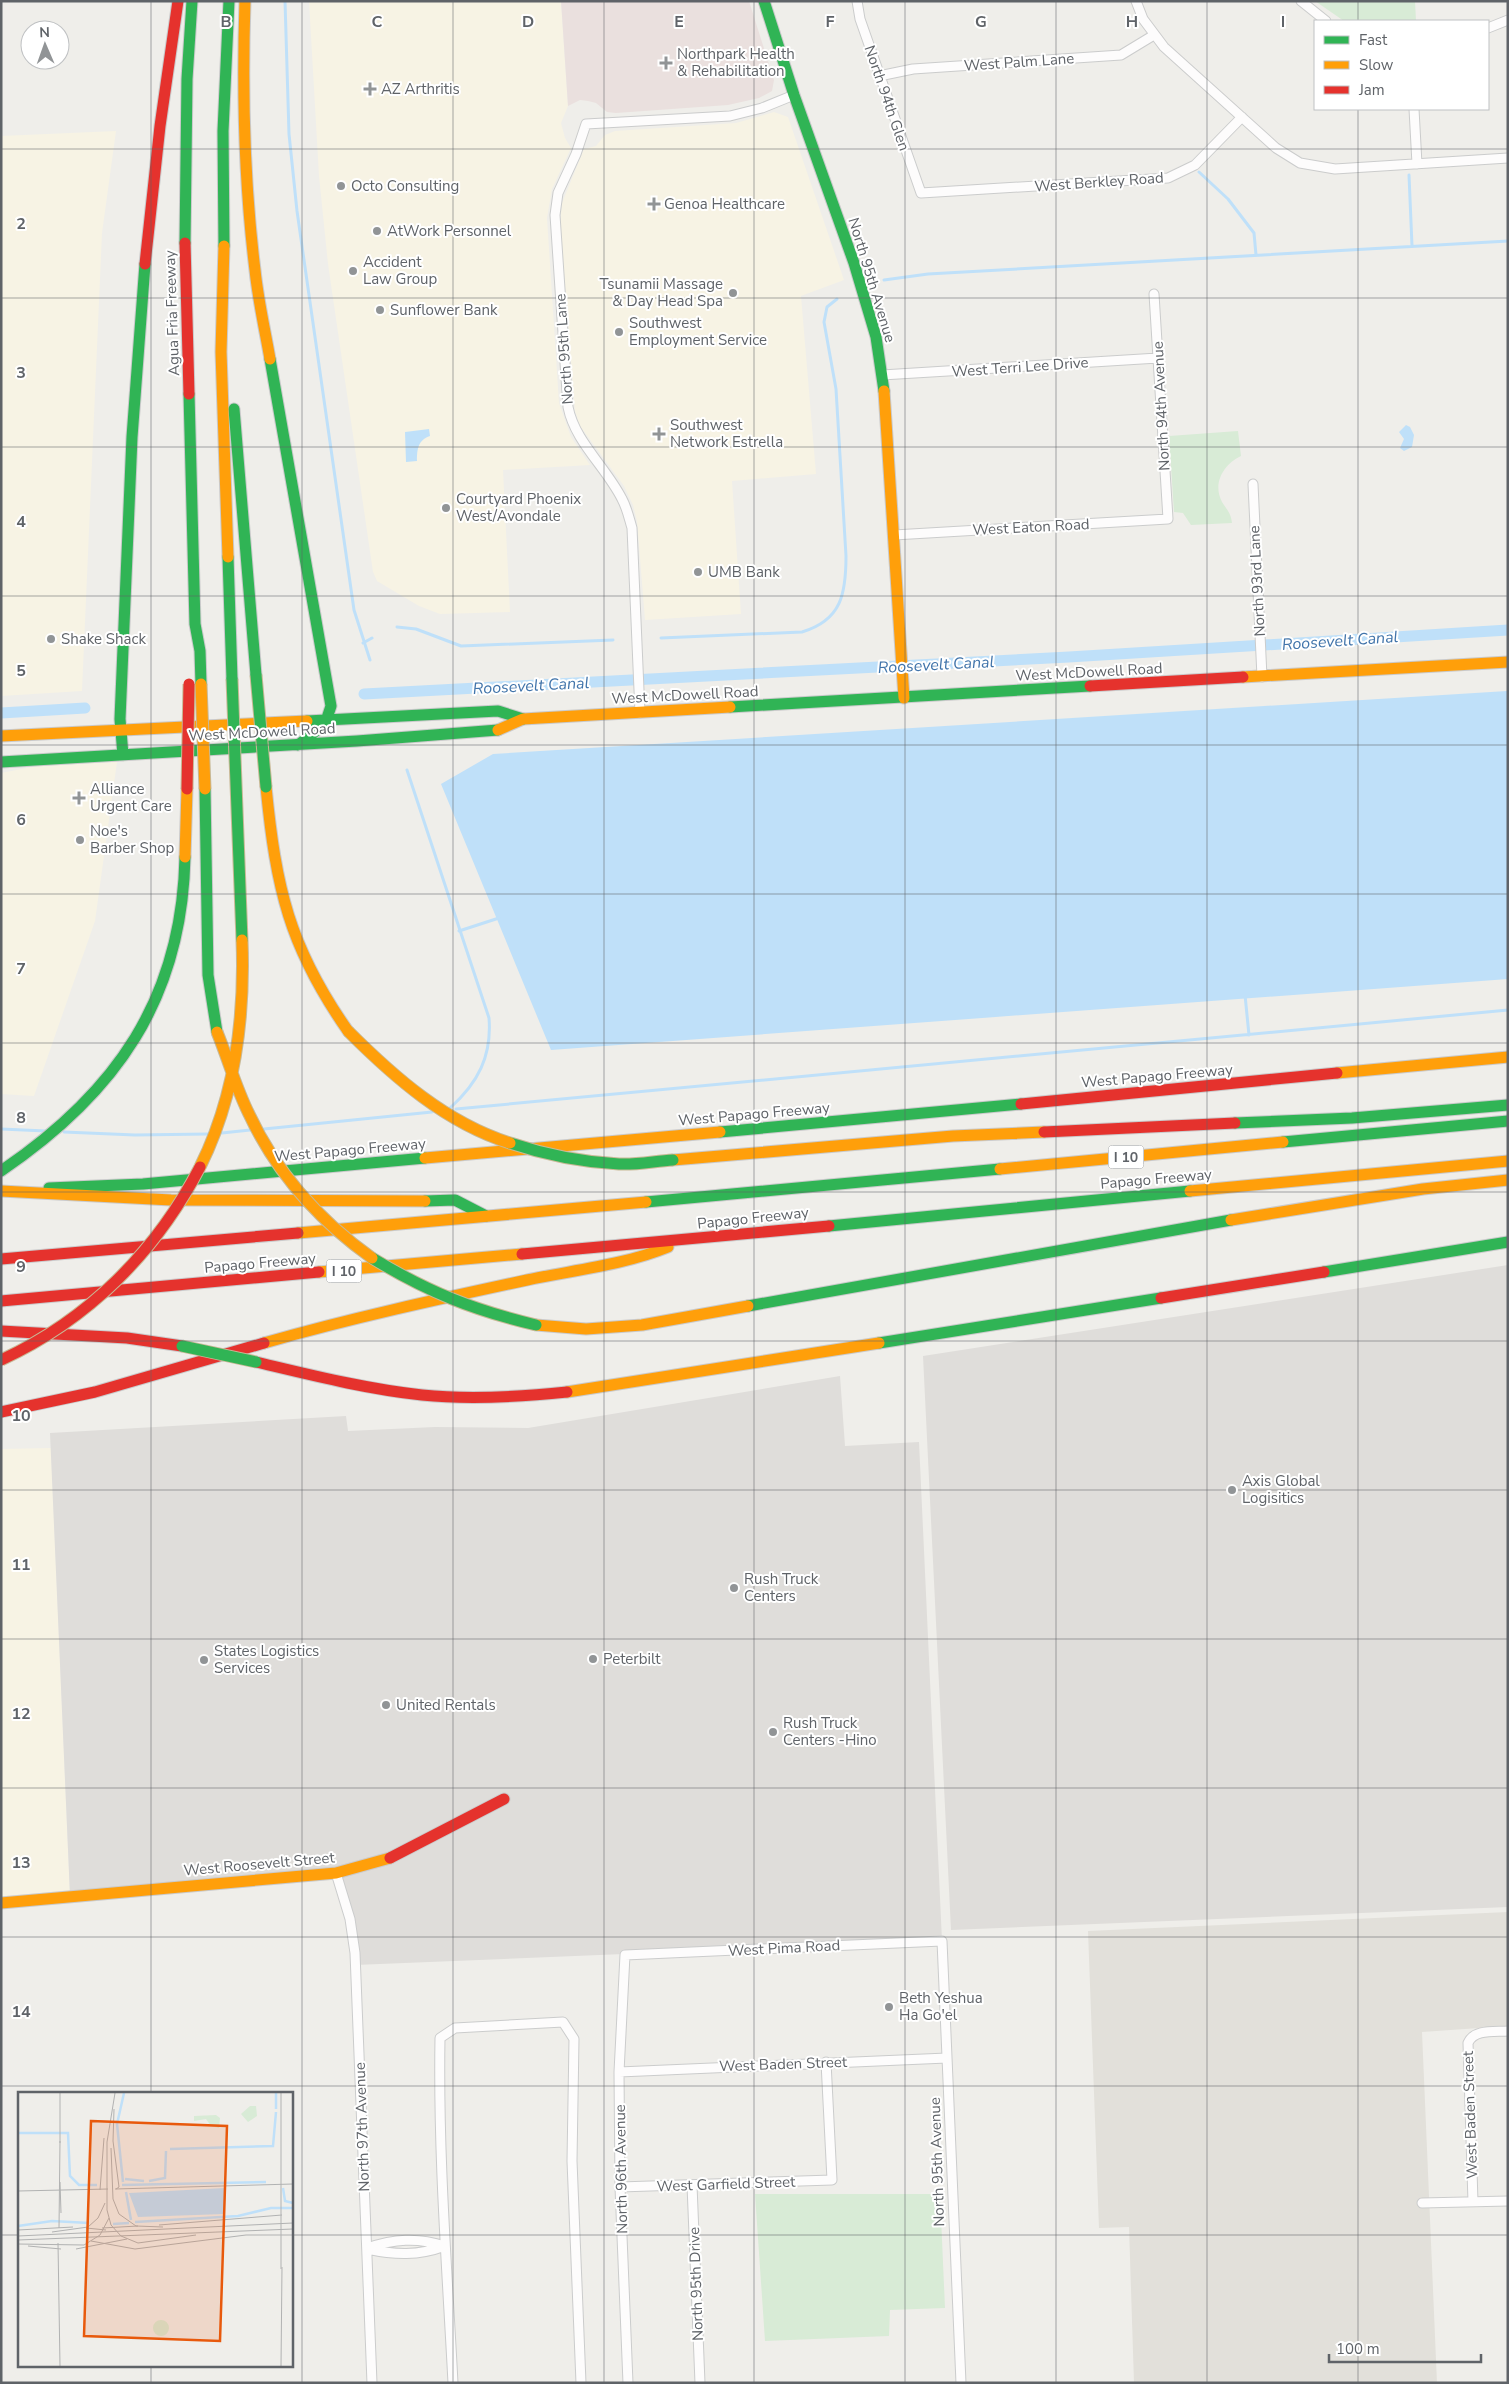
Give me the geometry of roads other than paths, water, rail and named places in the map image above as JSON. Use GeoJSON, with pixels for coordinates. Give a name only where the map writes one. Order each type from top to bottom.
{"type":"FeatureCollection","features":[{"type":"Feature","properties":{"kind":"main road"},"geometry":{"type":"LineString","coordinates":[[123,755],[121,729],[129,499],[143,275],[155,156],[178,1]]}},
{"type":"Feature","properties":{"kind":"main road","name":"Agua Fria Freeway"},"geometry":{"type":"LineString","coordinates":[[192,1],[185,166],[195,624]]}},
{"type":"Feature","properties":{"kind":"main road"},"geometry":{"type":"LineString","coordinates":[[1,1360],[27,1348],[73,1317],[112,1285],[142,1255],[173,1214],[196,1175],[222,1114],[236,1056],[242,973],[221,352],[224,290],[223,154],[229,1]]}},
{"type":"Feature","properties":{"kind":"main road"},"geometry":{"type":"LineString","coordinates":[[245,1],[242,109],[247,209],[262,315],[331,706],[330,718],[325,725],[298,746]]}},
{"type":"Feature","properties":{"kind":"main road","name":"North 95th Avenue"},"geometry":{"type":"LineString","coordinates":[[764,1],[794,95],[854,263],[872,322],[882,375],[904,698]]}},
{"type":"Feature","properties":{"kind":"main road"},"geometry":{"type":"LineString","coordinates":[[224,290],[232,353],[239,482],[272,853],[286,917],[319,990],[348,1031],[408,1089],[454,1120],[502,1141],[550,1155],[599,1163],[622,1164],[953,1136],[1352,1118],[1508,1105]]}},
{"type":"Feature","properties":{"kind":"main road"},"geometry":{"type":"LineString","coordinates":[[195,624],[200,651],[202,684],[208,974],[217,1032],[238,1089],[263,1141],[302,1196],[340,1236],[379,1265],[440,1297],[493,1315],[536,1324],[586,1329],[642,1325],[1297,1208],[1424,1189],[1508,1180]]}},
{"type":"Feature","properties":{"kind":"main road"},"geometry":{"type":"LineString","coordinates":[[1,1171],[30,1152],[70,1121],[102,1087],[130,1046],[155,1001],[175,941],[184,881],[190,650],[195,624]]}},
{"type":"Feature","properties":{"kind":"main road","name":"West McDowell Road"},"geometry":{"type":"LineString","coordinates":[[1,736],[498,711],[523,719],[1262,678],[1508,662]]}},
{"type":"Feature","properties":{"kind":"main road","name":"West McDowell Road"},"geometry":{"type":"LineString","coordinates":[[1,762],[298,746],[498,730],[523,719]]}},
{"type":"Feature","properties":{"kind":"main road","name":"West Papago Freeway"},"geometry":{"type":"LineString","coordinates":[[1,1190],[143,1184],[905,1115],[1508,1057]]}},
{"type":"Feature","properties":{"kind":"main road","name":"Papago Freeway"},"geometry":{"type":"LineString","coordinates":[[1,1259],[1508,1121]]}},
{"type":"Feature","properties":{"kind":"main road","name":"Papago Freeway"},"geometry":{"type":"LineString","coordinates":[[1,1301],[687,1240],[1508,1161]]}},
{"type":"Feature","properties":{"kind":"main road"},"geometry":{"type":"LineString","coordinates":[[1,1190],[95,1200],[220,1203],[455,1200],[486,1216]]}},
{"type":"Feature","properties":{"kind":"main road"},"geometry":{"type":"LineString","coordinates":[[1,1412],[95,1392],[282,1338],[418,1303],[641,1258],[687,1240]]}},
{"type":"Feature","properties":{"kind":"main road"},"geometry":{"type":"LineString","coordinates":[[1,1331],[127,1338],[182,1346],[346,1383],[399,1392],[481,1398],[531,1396],[591,1389],[1508,1242]]}},
{"type":"Feature","properties":{"kind":"main road","name":"West Roosevelt Street"},"geometry":{"type":"LineString","coordinates":[[1,1902],[336,1874],[387,1860],[504,1799]]}},
{"type":"Feature","properties":{"kind":"street","name":"North 94th Glen"},"geometry":{"type":"LineString","coordinates":[[857,1],[860,19],[921,194]]}},
{"type":"Feature","properties":{"kind":"street"},"geometry":{"type":"LineString","coordinates":[[1136,1],[1140,12],[1164,47],[1287,156],[1316,167],[1335,169],[1508,158]]}},
{"type":"Feature","properties":{"kind":"street"},"geometry":{"type":"LineString","coordinates":[[1301,1],[1325,20]]}},
{"type":"Feature","properties":{"kind":"street"},"geometry":{"type":"LineString","coordinates":[[1489,28],[1508,20]]}},
{"type":"Feature","properties":{"kind":"street","name":"West Palm Lane"},"geometry":{"type":"LineString","coordinates":[[879,76],[913,69],[1121,55],[1154,34]]}},
{"type":"Feature","properties":{"kind":"street","name":"North 95th Lane"},"geometry":{"type":"LineString","coordinates":[[640,713],[632,528],[627,508],[573,424],[568,406],[555,234],[556,200],[576,154],[586,124],[730,116],[762,108],[794,95]]}},
{"type":"Feature","properties":{"kind":"street"},"geometry":{"type":"LineString","coordinates":[[1414,110],[1417,164]]}},
{"type":"Feature","properties":{"kind":"street","name":"West Berkley Road"},"geometry":{"type":"LineString","coordinates":[[921,194],[1168,178],[1195,165],[1242,117]]}},
{"type":"Feature","properties":{"kind":"street","name":"North 94th Avenue"},"geometry":{"type":"LineString","coordinates":[[1154,294],[1168,519]]}},
{"type":"Feature","properties":{"kind":"street","name":"West Terri Lee Drive"},"geometry":{"type":"LineString","coordinates":[[882,375],[1158,358]]}},
{"type":"Feature","properties":{"kind":"street","name":"North 93rd Lane"},"geometry":{"type":"LineString","coordinates":[[1253,484],[1262,678]]}},
{"type":"Feature","properties":{"kind":"street","name":"West Eaton Road"},"geometry":{"type":"LineString","coordinates":[[894,535],[1168,519]]}},
{"type":"Feature","properties":{"kind":"street","name":"North 97th Avenue"},"geometry":{"type":"LineString","coordinates":[[336,1874],[350,1919],[355,1953],[372,2383]]}},
{"type":"Feature","properties":{"kind":"street","name":"West Pima Road"},"geometry":{"type":"LineString","coordinates":[[625,1955],[942,1941]]}},
{"type":"Feature","properties":{"kind":"street","name":"North 95th Avenue"},"geometry":{"type":"LineString","coordinates":[[942,1941],[961,2383]]}},
{"type":"Feature","properties":{"kind":"street","name":"North 96th Avenue"},"geometry":{"type":"LineString","coordinates":[[625,1955],[619,2072],[620,2187],[628,2383]]}},
{"type":"Feature","properties":{"kind":"street"},"geometry":{"type":"LineString","coordinates":[[453,2383],[445,2246],[439,2077],[440,2038],[455,2028],[562,2022],[574,2040],[572,2162],[581,2383]]}},
{"type":"Feature","properties":{"kind":"street","name":"West Baden Street"},"geometry":{"type":"LineString","coordinates":[[1473,2202],[1468,2043],[1471,2037],[1477,2033],[1508,2031]]}},
{"type":"Feature","properties":{"kind":"street","name":"West Baden Street"},"geometry":{"type":"LineString","coordinates":[[619,2072],[947,2058]]}},
{"type":"Feature","properties":{"kind":"street","name":"West Garfield Street"},"geometry":{"type":"LineString","coordinates":[[620,2187],[832,2180],[826,2062]]}},
{"type":"Feature","properties":{"kind":"street","name":"North 95th Drive"},"geometry":{"type":"LineString","coordinates":[[692,2185],[700,2383]]}},
{"type":"Feature","properties":{"kind":"street"},"geometry":{"type":"LineString","coordinates":[[1422,2203],[1508,2201]]}},
{"type":"Feature","properties":{"kind":"street"},"geometry":{"type":"LineString","coordinates":[[366,2248],[390,2241],[425,2239],[445,2246]]}},
{"type":"Feature","properties":{"kind":"street"},"geometry":{"type":"LineString","coordinates":[[366,2248],[393,2254],[426,2253],[445,2246]]}},
{"type":"Feature","properties":{"kind":"water"},"geometry":{"type":"Polygon","coordinates":[[[1406,425],[1410,427],[1414,435],[1412,447],[1404,451],[1400,448],[1404,439],[1399,432],[1406,425]]]}},
{"type":"Feature","properties":{"kind":"water"},"geometry":{"type":"Polygon","coordinates":[[[429,429],[430,436],[423,440],[419,446],[417,461],[406,462],[405,432],[429,429]]]}},
{"type":"Feature","properties":{"kind":"water"},"geometry":{"type":"Polygon","coordinates":[[[1507,691],[1508,979],[551,1050],[441,784],[493,754],[1507,691]]]}},
{"type":"Feature","properties":{"kind":"waterway"},"geometry":{"type":"LineString","coordinates":[[285,1],[289,134],[297,211],[354,610],[370,660]]}},
{"type":"Feature","properties":{"kind":"waterway"},"geometry":{"type":"LineString","coordinates":[[1199,172],[1228,199],[1254,233],[1256,255]]}},
{"type":"Feature","properties":{"kind":"waterway"},"geometry":{"type":"LineString","coordinates":[[1409,175],[1412,246]]}},
{"type":"Feature","properties":{"kind":"waterway"},"geometry":{"type":"LineString","coordinates":[[884,280],[928,274],[1508,241]]}},
{"type":"Feature","properties":{"kind":"waterway"},"geometry":{"type":"LineString","coordinates":[[661,638],[802,632],[826,620],[839,603],[845,582],[846,556],[836,389],[824,322],[827,307],[837,299]]}},
{"type":"Feature","properties":{"kind":"waterway"},"geometry":{"type":"LineString","coordinates":[[397,627],[416,629],[461,646],[613,640]]}},
{"type":"Feature","properties":{"kind":"waterway","name":"Roosevelt Canal"},"geometry":{"type":"LineString","coordinates":[[364,694],[1069,657],[1508,630]]}},
{"type":"Feature","properties":{"kind":"waterway"},"geometry":{"type":"LineString","coordinates":[[363,643],[372,638]]}},
{"type":"Feature","properties":{"kind":"waterway","name":"Roosevelt Canal"},"geometry":{"type":"LineString","coordinates":[[1,713],[85,708]]}},
{"type":"Feature","properties":{"kind":"waterway"},"geometry":{"type":"LineString","coordinates":[[407,770],[489,1018],[488,1045],[481,1068],[468,1089],[450,1108]]}},
{"type":"Feature","properties":{"kind":"waterway"},"geometry":{"type":"LineString","coordinates":[[459,931],[499,918]]}},
{"type":"Feature","properties":{"kind":"waterway"},"geometry":{"type":"LineString","coordinates":[[1245,995],[1249,1035]]}},
{"type":"Feature","properties":{"kind":"waterway"},"geometry":{"type":"LineString","coordinates":[[456,1109],[1508,1010]]}},
{"type":"Feature","properties":{"kind":"waterway"},"geometry":{"type":"LineString","coordinates":[[264,1129],[432,1112]]}},
{"type":"Feature","properties":{"kind":"waterway"},"geometry":{"type":"LineString","coordinates":[[1,1129],[46,1131]]}},
{"type":"Feature","properties":{"kind":"waterway"},"geometry":{"type":"LineString","coordinates":[[222,1133],[250,1130]]}},
{"type":"Feature","properties":{"kind":"waterway"},"geometry":{"type":"LineString","coordinates":[[64,1132],[135,1135],[208,1134]]}},
{"type":"Feature","properties":{"kind":"place","name":"Northpark Health & Rehabilitation"},"geometry":{"type":"Point","coordinates":[666,63]}},
{"type":"Feature","properties":{"kind":"place","name":"AZ Arthritis"},"geometry":{"type":"Point","coordinates":[370,89]}},
{"type":"Feature","properties":{"kind":"place","name":"Octo Consulting"},"geometry":{"type":"Point","coordinates":[341,186]}},
{"type":"Feature","properties":{"kind":"place","name":"Genoa Healthcare"},"geometry":{"type":"Point","coordinates":[654,204]}},
{"type":"Feature","properties":{"kind":"place","name":"AtWork Personnel"},"geometry":{"type":"Point","coordinates":[377,231]}},
{"type":"Feature","properties":{"kind":"place","name":"Accident Law Group"},"geometry":{"type":"Point","coordinates":[353,271]}},
{"type":"Feature","properties":{"kind":"place","name":"Tsunamii Massage & Day Head Spa"},"geometry":{"type":"Point","coordinates":[733,293]}},
{"type":"Feature","properties":{"kind":"place","name":"Sunflower Bank"},"geometry":{"type":"Point","coordinates":[380,310]}},
{"type":"Feature","properties":{"kind":"place","name":"Southwest Employment Service"},"geometry":{"type":"Point","coordinates":[619,332]}},
{"type":"Feature","properties":{"kind":"place","name":"Southwest Network Estrella"},"geometry":{"type":"Point","coordinates":[659,434]}},
{"type":"Feature","properties":{"kind":"place","name":"Courtyard Phoenix West/Avondale"},"geometry":{"type":"Point","coordinates":[446,508]}},
{"type":"Feature","properties":{"kind":"place","name":"UMB Bank"},"geometry":{"type":"Point","coordinates":[698,572]}},
{"type":"Feature","properties":{"kind":"place","name":"Shake Shack"},"geometry":{"type":"Point","coordinates":[51,639]}},
{"type":"Feature","properties":{"kind":"place","name":"Alliance Urgent Care"},"geometry":{"type":"Point","coordinates":[79,798]}},
{"type":"Feature","properties":{"kind":"place","name":"Noe's Barber Shop"},"geometry":{"type":"Point","coordinates":[80,840]}},
{"type":"Feature","properties":{"kind":"place","name":"Axis Global Logisitics"},"geometry":{"type":"Point","coordinates":[1232,1490]}},
{"type":"Feature","properties":{"kind":"place","name":"Rush Truck Centers"},"geometry":{"type":"Point","coordinates":[734,1588]}},
{"type":"Feature","properties":{"kind":"place","name":"Peterbilt"},"geometry":{"type":"Point","coordinates":[593,1659]}},
{"type":"Feature","properties":{"kind":"place","name":"States Logistics Services"},"geometry":{"type":"Point","coordinates":[204,1660]}},
{"type":"Feature","properties":{"kind":"place","name":"United Rentals"},"geometry":{"type":"Point","coordinates":[386,1705]}},
{"type":"Feature","properties":{"kind":"place","name":"Rush Truck Centers -Hino"},"geometry":{"type":"Point","coordinates":[773,1732]}},
{"type":"Feature","properties":{"kind":"place","name":"Beth Yeshua Ha Go'el"},"geometry":{"type":"Point","coordinates":[889,2007]}}]}
